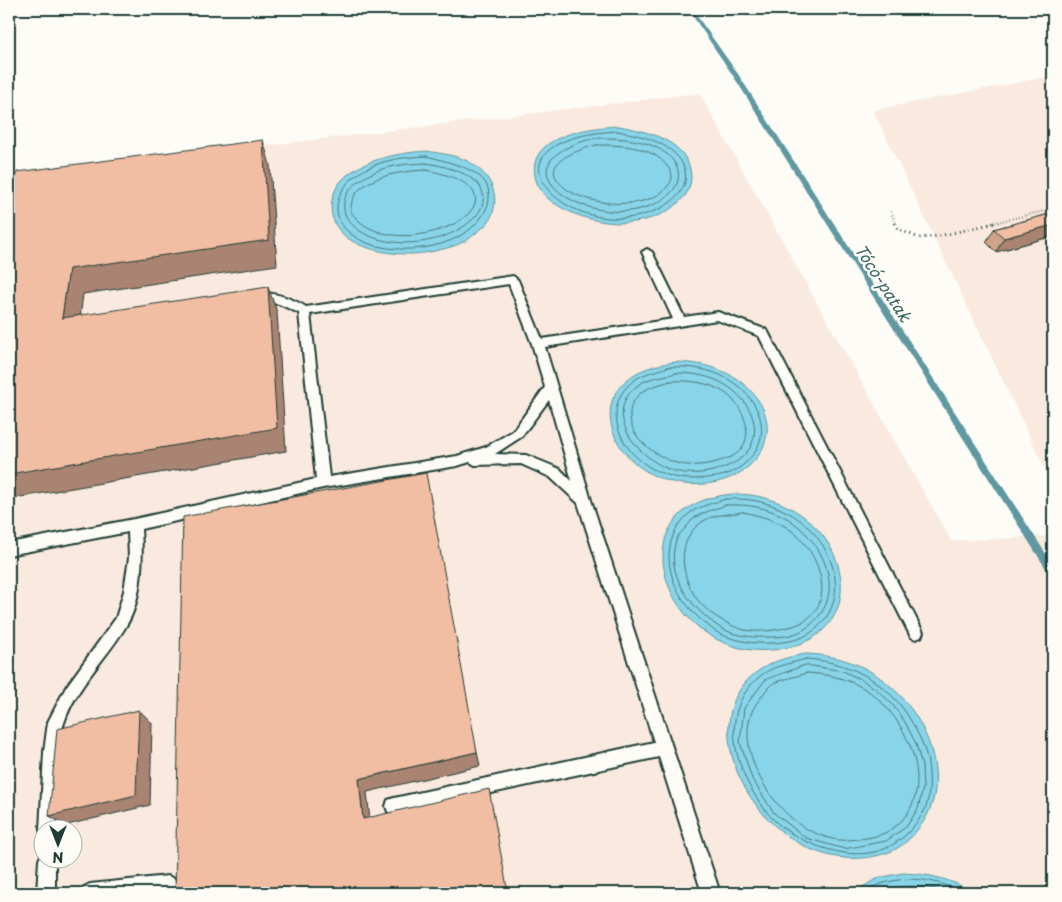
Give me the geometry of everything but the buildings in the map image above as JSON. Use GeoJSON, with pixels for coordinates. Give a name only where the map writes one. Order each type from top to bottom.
{"type":"FeatureCollection","features":[{"type":"Feature","properties":{"kind":"lane"},"geometry":{"type":"LineString","coordinates":[[647,252],[680,322]]}},
{"type":"Feature","properties":{"kind":"lane"},"geometry":{"type":"LineString","coordinates":[[242,300],[262,297],[278,299],[293,304],[304,311],[513,280],[538,344],[584,500],[711,893]]}},
{"type":"Feature","properties":{"kind":"lane"},"geometry":{"type":"LineString","coordinates":[[304,311],[322,483]]}},
{"type":"Feature","properties":{"kind":"lane"},"geometry":{"type":"LineString","coordinates":[[538,344],[718,316],[763,332],[916,632]]}},
{"type":"Feature","properties":{"kind":"lane"},"geometry":{"type":"LineString","coordinates":[[457,461],[490,451],[517,434],[551,388]]}},
{"type":"Feature","properties":{"kind":"lane"},"geometry":{"type":"LineString","coordinates":[[9,549],[134,525],[322,483],[457,461],[522,459],[555,473],[584,500]]}},
{"type":"Feature","properties":{"kind":"lane"},"geometry":{"type":"LineString","coordinates":[[49,820],[52,752],[56,722],[71,692],[122,620],[131,592],[136,558],[134,525]]}},
{"type":"Feature","properties":{"kind":"lane"},"geometry":{"type":"LineString","coordinates":[[394,806],[664,748]]}},
{"type":"Feature","properties":{"kind":"lane"},"geometry":{"type":"LineString","coordinates":[[46,893],[47,870]]}},
{"type":"Feature","properties":{"kind":"lane"},"geometry":{"type":"LineString","coordinates":[[90,893],[168,885]]}},
{"type":"Feature","properties":{"kind":"path"},"geometry":{"type":"LineString","coordinates":[[891,212],[898,229],[919,238],[980,228],[1053,209]]}},
{"type":"Feature","properties":{"kind":"shaded area"},"geometry":{"type":"Polygon","coordinates":[[[1053,76],[1053,485],[873,110],[1053,76]]]}},
{"type":"Feature","properties":{"kind":"shaded area"},"geometry":{"type":"Polygon","coordinates":[[[699,93],[951,541],[1053,536],[1053,893],[9,893],[9,177],[699,93]]]}},
{"type":"Feature","properties":{"kind":"water"},"geometry":{"type":"Polygon","coordinates":[[[619,126],[654,135],[675,146],[683,154],[691,176],[689,189],[681,200],[668,211],[653,218],[619,223],[584,217],[568,211],[550,201],[544,195],[537,184],[535,176],[535,162],[541,151],[551,142],[578,131],[619,126]]]}},
{"type":"Feature","properties":{"kind":"water"},"geometry":{"type":"Polygon","coordinates":[[[427,151],[461,158],[485,174],[493,189],[495,204],[489,221],[484,226],[470,238],[459,244],[416,254],[382,252],[365,247],[350,240],[339,230],[332,217],[332,200],[337,187],[345,177],[357,168],[385,157],[427,151]]]}},
{"type":"Feature","properties":{"kind":"water"},"geometry":{"type":"Polygon","coordinates":[[[676,362],[715,368],[733,376],[749,389],[760,404],[766,419],[767,433],[763,447],[755,460],[744,470],[729,478],[712,483],[678,483],[649,473],[627,455],[614,433],[610,410],[619,388],[640,371],[676,362]]]}},
{"type":"Feature","properties":{"kind":"water"},"geometry":{"type":"Polygon","coordinates":[[[734,494],[773,500],[804,517],[826,541],[839,568],[841,596],[831,621],[808,640],[772,650],[735,647],[703,631],[680,607],[666,579],[663,550],[673,524],[696,504],[734,494]]]}},
{"type":"Feature","properties":{"kind":"water"},"geometry":{"type":"Polygon","coordinates":[[[806,654],[837,658],[865,668],[898,693],[912,710],[923,729],[931,749],[935,770],[935,791],[929,811],[913,836],[892,851],[844,858],[801,845],[766,817],[741,780],[729,739],[734,701],[759,671],[806,654]]]}},
{"type":"Feature","properties":{"kind":"water"},"geometry":{"type":"Polygon","coordinates":[[[903,873],[940,878],[974,893],[852,893],[878,878],[903,873]]]}},
{"type":"Feature","properties":{"kind":"waterway","name":"Tócó-patak"},"geometry":{"type":"LineString","coordinates":[[690,9],[735,74],[1053,572]]}}]}
